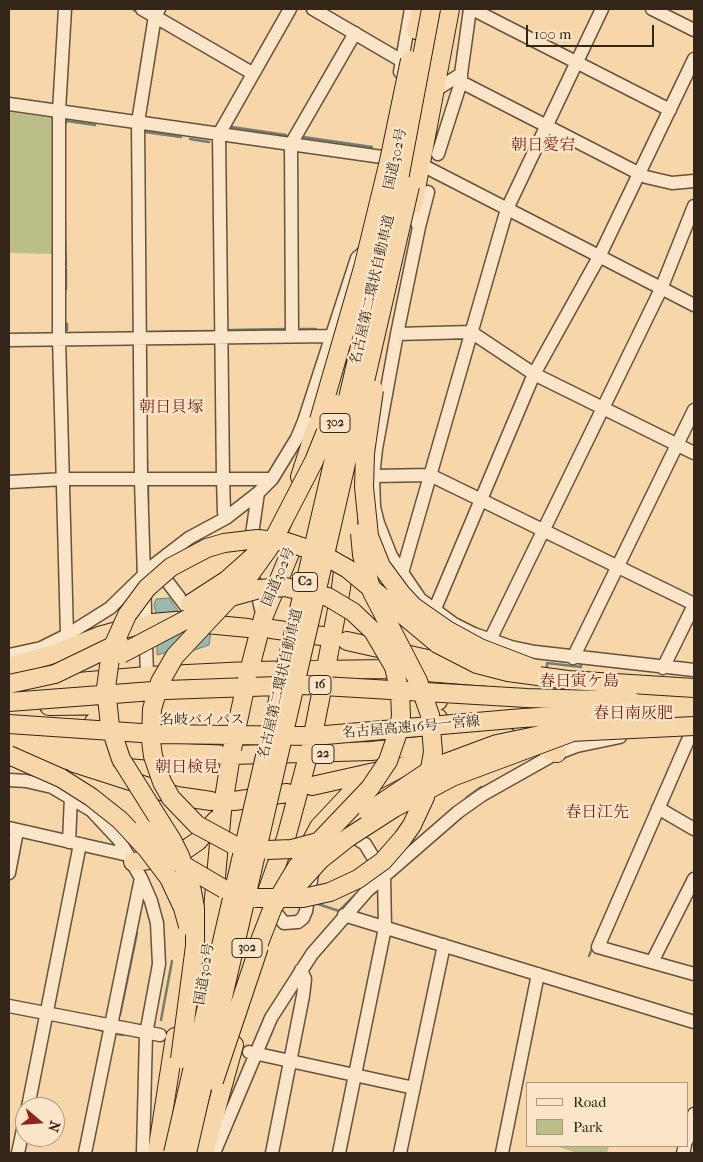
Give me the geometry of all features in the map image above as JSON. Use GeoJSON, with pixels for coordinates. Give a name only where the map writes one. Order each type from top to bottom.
{"type":"FeatureCollection","features":[{"type":"Feature","properties":{"kind":"highway","name":"国道302号"},"geometry":{"type":"LineString","coordinates":[[167,1153],[207,970],[223,801],[248,675],[261,623],[308,510],[325,459],[387,240],[396,159],[423,9]]}},
{"type":"Feature","properties":{"kind":"highway"},"geometry":{"type":"LineString","coordinates":[[261,623],[292,501],[337,364],[389,161],[423,9]]}},
{"type":"Feature","properties":{"kind":"highway","name":"名古屋第二環状自動車道"},"geometry":{"type":"LineString","coordinates":[[187,1153],[387,240],[430,9]]}},
{"type":"Feature","properties":{"kind":"highway","name":"国道302号"},"geometry":{"type":"LineString","coordinates":[[193,1153],[216,1046],[245,954],[286,838],[308,783],[310,750],[341,588],[352,486],[364,421],[416,220],[422,166],[436,90],[447,13]]}},
{"type":"Feature","properties":{"kind":"highway","name":"名古屋第二環状自動車道"},"geometry":{"type":"LineString","coordinates":[[173,1153],[387,240],[427,98],[447,13]]}},
{"type":"Feature","properties":{"kind":"highway"},"geometry":{"type":"LineString","coordinates":[[9,751],[49,761],[82,777],[112,798],[178,862],[210,882],[240,895],[255,898],[290,900],[317,896],[351,883],[382,861],[412,825],[425,797],[432,766],[432,734],[428,707],[418,681],[380,609],[366,573],[360,538],[359,509],[387,240]]}},
{"type":"Feature","properties":{"kind":"highway"},"geometry":{"type":"LineString","coordinates":[[387,240],[332,418],[284,522],[260,562],[246,580],[175,656],[160,682],[150,722],[151,741],[157,768],[171,798],[197,825],[217,838],[252,849],[267,850],[300,847],[341,831],[427,772],[451,760],[520,738],[550,733],[693,729]]}},
{"type":"Feature","properties":{"kind":"highway"},"geometry":{"type":"LineString","coordinates":[[365,453],[366,521],[374,552],[390,580],[414,606],[463,639],[524,666],[616,691]]}},
{"type":"Feature","properties":{"kind":"highway"},"geometry":{"type":"LineString","coordinates":[[55,674],[135,635],[210,592],[255,555],[284,522]]}},
{"type":"Feature","properties":{"kind":"highway"},"geometry":{"type":"LineString","coordinates":[[167,1153],[190,988],[195,908],[189,882],[172,840],[122,759],[110,726],[106,695],[111,651],[127,615],[147,588],[171,567],[207,548],[241,540],[272,539],[304,546],[334,560],[354,573],[431,638],[463,659],[508,672],[616,691]]}},
{"type":"Feature","properties":{"kind":"highway"},"geometry":{"type":"LineString","coordinates":[[9,686],[91,665],[121,654],[227,598],[272,587],[298,589],[341,604],[363,621],[382,642],[394,667],[400,692],[401,716],[394,746],[381,775],[310,851],[283,887],[254,956],[193,1153]]}},
{"type":"Feature","properties":{"kind":"highway"},"geometry":{"type":"LineString","coordinates":[[341,588],[345,616],[343,655],[355,666],[370,670]]}},
{"type":"Feature","properties":{"kind":"highway"},"geometry":{"type":"LineString","coordinates":[[9,667],[57,653],[100,636],[145,624],[175,621],[261,623],[322,633]]}},
{"type":"Feature","properties":{"kind":"highway"},"geometry":{"type":"LineString","coordinates":[[347,637],[501,678]]}},
{"type":"Feature","properties":{"kind":"highway"},"geometry":{"type":"LineString","coordinates":[[9,686],[88,682],[147,676],[325,674],[370,670],[424,671],[616,691],[694,688]]}},
{"type":"Feature","properties":{"kind":"highway"},"geometry":{"type":"LineString","coordinates":[[9,677],[88,682]]}},
{"type":"Feature","properties":{"kind":"highway","name":"名古屋高速16号一宮線"},"geometry":{"type":"LineString","coordinates":[[9,702],[166,690],[297,685],[575,700],[694,698]]}},
{"type":"Feature","properties":{"kind":"highway","name":"名岐バイパス"},"geometry":{"type":"LineString","coordinates":[[9,707],[616,691],[694,698]]}},
{"type":"Feature","properties":{"kind":"highway","name":"名古屋高速16号一宮線"},"geometry":{"type":"LineString","coordinates":[[9,725],[156,734],[314,736],[523,718],[623,712],[694,712]]}},
{"type":"Feature","properties":{"kind":"highway","name":"名岐バイパス"},"geometry":{"type":"LineString","coordinates":[[9,725],[694,712]]}},
{"type":"Feature","properties":{"kind":"highway","name":"22"},"geometry":{"type":"LineString","coordinates":[[9,738],[202,755],[232,752],[310,750],[372,751],[596,726],[635,714]]}},
{"type":"Feature","properties":{"kind":"highway"},"geometry":{"type":"LineString","coordinates":[[254,956],[274,917],[290,894],[320,860],[349,837],[394,808],[452,777],[570,733]]}},
{"type":"Feature","properties":{"kind":"highway"},"geometry":{"type":"LineString","coordinates":[[535,734],[546,748],[557,753]]}},
{"type":"Feature","properties":{"kind":"highway"},"geometry":{"type":"LineString","coordinates":[[204,1153],[246,1003],[276,913],[308,783],[404,766],[486,747],[516,736]]}},
{"type":"Feature","properties":{"kind":"highway"},"geometry":{"type":"LineString","coordinates":[[67,760],[162,752]]}},
{"type":"Feature","properties":{"kind":"highway"},"geometry":{"type":"LineString","coordinates":[[131,859],[173,856],[190,847],[211,828],[223,801],[217,765],[202,755]]}},
{"type":"Feature","properties":{"kind":"highway"},"geometry":{"type":"LineString","coordinates":[[9,756],[61,778],[92,797],[120,820],[153,856],[176,892],[188,924],[191,962],[190,988]]}},
{"type":"Feature","properties":{"kind":"highway"},"geometry":{"type":"LineString","coordinates":[[9,756],[49,757],[67,760],[177,796],[223,801],[287,793]]}},
{"type":"Feature","properties":{"kind":"highway"},"geometry":{"type":"LineString","coordinates":[[281,892],[292,882],[312,837],[338,805],[356,791],[404,766]]}},
{"type":"Feature","properties":{"kind":"highway"},"geometry":{"type":"LineString","coordinates":[[157,1153],[186,976],[193,944],[215,874]]}},
{"type":"Feature","properties":{"kind":"street"},"geometry":{"type":"LineString","coordinates":[[64,9],[59,111],[60,338],[68,635]]}},
{"type":"Feature","properties":{"kind":"street"},"geometry":{"type":"LineString","coordinates":[[142,9],[157,12],[252,73]]}},
{"type":"Feature","properties":{"kind":"street"},"geometry":{"type":"LineString","coordinates":[[226,518],[224,512],[223,478],[219,134],[290,9]]}},
{"type":"Feature","properties":{"kind":"street"},"geometry":{"type":"LineString","coordinates":[[313,9],[402,61]]}},
{"type":"Feature","properties":{"kind":"street"},"geometry":{"type":"LineString","coordinates":[[388,132],[411,9]]}},
{"type":"Feature","properties":{"kind":"street"},"geometry":{"type":"LineString","coordinates":[[438,154],[461,78],[471,9],[670,110]]}},
{"type":"Feature","properties":{"kind":"street"},"geometry":{"type":"LineString","coordinates":[[402,573],[507,209],[602,9]]}},
{"type":"Feature","properties":{"kind":"street"},"geometry":{"type":"LineString","coordinates":[[652,9],[694,30]]}},
{"type":"Feature","properties":{"kind":"street"},"geometry":{"type":"LineString","coordinates":[[147,676],[141,480],[138,122],[157,12]]}},
{"type":"Feature","properties":{"kind":"street"},"geometry":{"type":"LineString","coordinates":[[292,336],[290,144],[355,33]]}},
{"type":"Feature","properties":{"kind":"street"},"geometry":{"type":"LineString","coordinates":[[434,611],[534,374],[599,257],[694,59]]}},
{"type":"Feature","properties":{"kind":"street"},"geometry":{"type":"LineString","coordinates":[[436,90],[461,78]]}},
{"type":"Feature","properties":{"kind":"street"},"geometry":{"type":"LineString","coordinates":[[461,78],[546,126],[639,174],[672,183],[694,181]]}},
{"type":"Feature","properties":{"kind":"street"},"geometry":{"type":"LineString","coordinates":[[397,89],[406,110]]}},
{"type":"Feature","properties":{"kind":"street"},"geometry":{"type":"LineString","coordinates":[[9,104],[396,159],[422,166],[694,306]]}},
{"type":"Feature","properties":{"kind":"street"},"geometry":{"type":"LineString","coordinates":[[9,655],[41,648],[68,635],[110,608],[154,565],[189,538],[226,518],[258,493],[272,479],[297,438],[304,421],[357,258],[376,182]]}},
{"type":"Feature","properties":{"kind":"street"},"geometry":{"type":"LineString","coordinates":[[428,192],[416,220],[376,449],[373,476],[374,507],[383,539],[402,573],[420,599],[454,624],[490,640],[510,647],[573,658],[694,670]]}},
{"type":"Feature","properties":{"kind":"street"},"geometry":{"type":"LineString","coordinates":[[490,640],[661,289],[694,206]]}},
{"type":"Feature","properties":{"kind":"street"},"geometry":{"type":"LineString","coordinates":[[357,258],[387,240]]}},
{"type":"Feature","properties":{"kind":"street"},"geometry":{"type":"LineString","coordinates":[[397,334],[471,332],[534,374],[694,453]]}},
{"type":"Feature","properties":{"kind":"street"},"geometry":{"type":"LineString","coordinates":[[9,340],[332,336]]}},
{"type":"Feature","properties":{"kind":"street"},"geometry":{"type":"LineString","coordinates":[[573,658],[694,410]]}},
{"type":"Feature","properties":{"kind":"street"},"geometry":{"type":"LineString","coordinates":[[373,476],[430,475],[694,604],[663,668]]}},
{"type":"Feature","properties":{"kind":"street"},"geometry":{"type":"LineString","coordinates":[[9,482],[65,479],[272,479]]}},
{"type":"Feature","properties":{"kind":"street"},"geometry":{"type":"LineString","coordinates":[[352,486],[374,507]]}},
{"type":"Feature","properties":{"kind":"street"},"geometry":{"type":"LineString","coordinates":[[154,565],[192,611],[216,617],[261,623],[250,548],[258,493]]}},
{"type":"Feature","properties":{"kind":"street"},"geometry":{"type":"LineString","coordinates":[[347,637],[366,635],[377,631],[420,599]]}},
{"type":"Feature","properties":{"kind":"street"},"geometry":{"type":"LineString","coordinates":[[214,1153],[252,1052],[271,1018],[301,970],[344,915],[384,875],[482,795],[557,753],[601,740],[693,729]]}},
{"type":"Feature","properties":{"kind":"street"},"geometry":{"type":"LineString","coordinates":[[693,729],[598,947],[694,974]]}},
{"type":"Feature","properties":{"kind":"street"},"geometry":{"type":"LineString","coordinates":[[9,780],[39,783],[91,810],[107,825],[142,878],[153,909],[159,944],[157,984],[146,1034],[143,1153]]}},
{"type":"Feature","properties":{"kind":"street"},"geometry":{"type":"LineString","coordinates":[[30,1097],[75,843],[71,798]]}},
{"type":"Feature","properties":{"kind":"street"},"geometry":{"type":"LineString","coordinates":[[658,808],[694,829]]}},
{"type":"Feature","properties":{"kind":"street"},"geometry":{"type":"LineString","coordinates":[[9,873],[13,829],[75,843],[131,859]]}},
{"type":"Feature","properties":{"kind":"street"},"geometry":{"type":"LineString","coordinates":[[276,913],[282,921],[288,924],[298,922],[303,918],[316,861],[325,843],[334,836],[348,835],[360,840],[384,875],[385,928],[339,1153]]}},
{"type":"Feature","properties":{"kind":"street"},"geometry":{"type":"LineString","coordinates":[[85,1153],[142,878]]}},
{"type":"Feature","properties":{"kind":"street"},"geometry":{"type":"LineString","coordinates":[[652,962],[694,878]]}},
{"type":"Feature","properties":{"kind":"street"},"geometry":{"type":"LineString","coordinates":[[344,915],[694,1022]]}},
{"type":"Feature","properties":{"kind":"street"},"geometry":{"type":"LineString","coordinates":[[400,1153],[444,945]]}},
{"type":"Feature","properties":{"kind":"street"},"geometry":{"type":"LineString","coordinates":[[273,1153],[303,996],[305,979],[301,970]]}},
{"type":"Feature","properties":{"kind":"street"},"geometry":{"type":"LineString","coordinates":[[502,1153],[538,974]]}},
{"type":"Feature","properties":{"kind":"street"},"geometry":{"type":"LineString","coordinates":[[9,1006],[146,1034],[160,1035]]}},
{"type":"Feature","properties":{"kind":"street"},"geometry":{"type":"LineString","coordinates":[[252,1052],[414,1088]]}},
{"type":"Feature","properties":{"kind":"street"},"geometry":{"type":"LineString","coordinates":[[688,1136],[694,1114]]}},
{"type":"Feature","properties":{"kind":"green space"},"geometry":{"type":"Polygon","coordinates":[[[9,112],[52,118],[54,254],[9,253],[9,112]]]}},
{"type":"Feature","properties":{"kind":"green space"},"geometry":{"type":"Polygon","coordinates":[[[559,1147],[609,1147],[607,1153],[577,1153],[559,1147]]]}},
{"type":"Feature","properties":{"kind":"shaded area"},"geometry":{"type":"Polygon","coordinates":[[[169,598],[179,612],[186,613],[157,618],[154,605],[156,599],[169,598]]]}},
{"type":"Feature","properties":{"kind":"shaded area"},"geometry":{"type":"Polygon","coordinates":[[[175,626],[211,630],[209,645],[183,654],[187,647],[157,655],[157,636],[175,626]]]}},
{"type":"Feature","properties":{"kind":"waterway"},"geometry":{"type":"LineString","coordinates":[[132,9],[139,13]]}},
{"type":"Feature","properties":{"kind":"waterway"},"geometry":{"type":"LineString","coordinates":[[64,125],[67,121],[95,125]]}},
{"type":"Feature","properties":{"kind":"waterway"},"geometry":{"type":"LineString","coordinates":[[230,124],[232,127],[286,135]]}},
{"type":"Feature","properties":{"kind":"waterway"},"geometry":{"type":"LineString","coordinates":[[435,138],[440,129]]}},
{"type":"Feature","properties":{"kind":"waterway"},"geometry":{"type":"LineString","coordinates":[[145,132],[181,137]]}},
{"type":"Feature","properties":{"kind":"waterway"},"geometry":{"type":"LineString","coordinates":[[303,137],[372,147]]}},
{"type":"Feature","properties":{"kind":"waterway"},"geometry":{"type":"LineString","coordinates":[[190,139],[209,142]]}},
{"type":"Feature","properties":{"kind":"waterway"},"geometry":{"type":"LineString","coordinates":[[65,222],[65,234]]}},
{"type":"Feature","properties":{"kind":"waterway"},"geometry":{"type":"LineString","coordinates":[[65,237],[66,266]]}},
{"type":"Feature","properties":{"kind":"waterway"},"geometry":{"type":"LineString","coordinates":[[66,269],[66,289]]}},
{"type":"Feature","properties":{"kind":"waterway"},"geometry":{"type":"LineString","coordinates":[[67,324],[67,330]]}},
{"type":"Feature","properties":{"kind":"waterway"},"geometry":{"type":"LineString","coordinates":[[229,330],[286,329]]}},
{"type":"Feature","properties":{"kind":"waterway"},"geometry":{"type":"LineString","coordinates":[[301,329],[316,329]]}},
{"type":"Feature","properties":{"kind":"waterway"},"geometry":{"type":"LineString","coordinates":[[149,332],[213,331]]}},
{"type":"Feature","properties":{"kind":"waterway"},"geometry":{"type":"LineString","coordinates":[[147,461],[147,471]]}},
{"type":"Feature","properties":{"kind":"waterway"},"geometry":{"type":"LineString","coordinates":[[148,486],[148,504]]}},
{"type":"Feature","properties":{"kind":"waterway"},"geometry":{"type":"LineString","coordinates":[[547,670],[547,663],[581,667],[581,665]]}},
{"type":"Feature","properties":{"kind":"waterway"},"geometry":{"type":"LineString","coordinates":[[466,798],[481,787]]}},
{"type":"Feature","properties":{"kind":"waterway"},"geometry":{"type":"LineString","coordinates":[[401,853],[416,840]]}},
{"type":"Feature","properties":{"kind":"waterway"},"geometry":{"type":"LineString","coordinates":[[318,904],[339,911],[355,895]]}},
{"type":"Feature","properties":{"kind":"waterway"},"geometry":{"type":"LineString","coordinates":[[120,1015],[137,933]]}},
{"type":"Feature","properties":{"kind":"waterway"},"geometry":{"type":"LineString","coordinates":[[589,956],[593,946]]}},
{"type":"Feature","properties":{"kind":"waterway"},"geometry":{"type":"LineString","coordinates":[[161,1020],[172,961]]}},
{"type":"Feature","properties":{"kind":"waterway"},"geometry":{"type":"LineString","coordinates":[[81,1026],[89,1028]]}},
{"type":"Feature","properties":{"kind":"waterway"},"geometry":{"type":"LineString","coordinates":[[96,1029],[103,1031]]}},
{"type":"Feature","properties":{"kind":"waterway"},"geometry":{"type":"LineString","coordinates":[[117,1034],[123,1035]]}},
{"type":"Feature","properties":{"kind":"district","name":"朝日愛宕"},"geometry":{"type":"Point","coordinates":[543,146]}},
{"type":"Feature","properties":{"kind":"district","name":"朝日貝塚"},"geometry":{"type":"Point","coordinates":[171,408]}},
{"type":"Feature","properties":{"kind":"district","name":"春日寅ケ島"},"geometry":{"type":"Point","coordinates":[579,682]}},
{"type":"Feature","properties":{"kind":"district","name":"春日南灰肥"},"geometry":{"type":"Point","coordinates":[633,714]}},
{"type":"Feature","properties":{"kind":"district","name":"朝日検見"},"geometry":{"type":"Point","coordinates":[187,768]}},
{"type":"Feature","properties":{"kind":"district","name":"春日江先"},"geometry":{"type":"Point","coordinates":[597,813]}}]}
